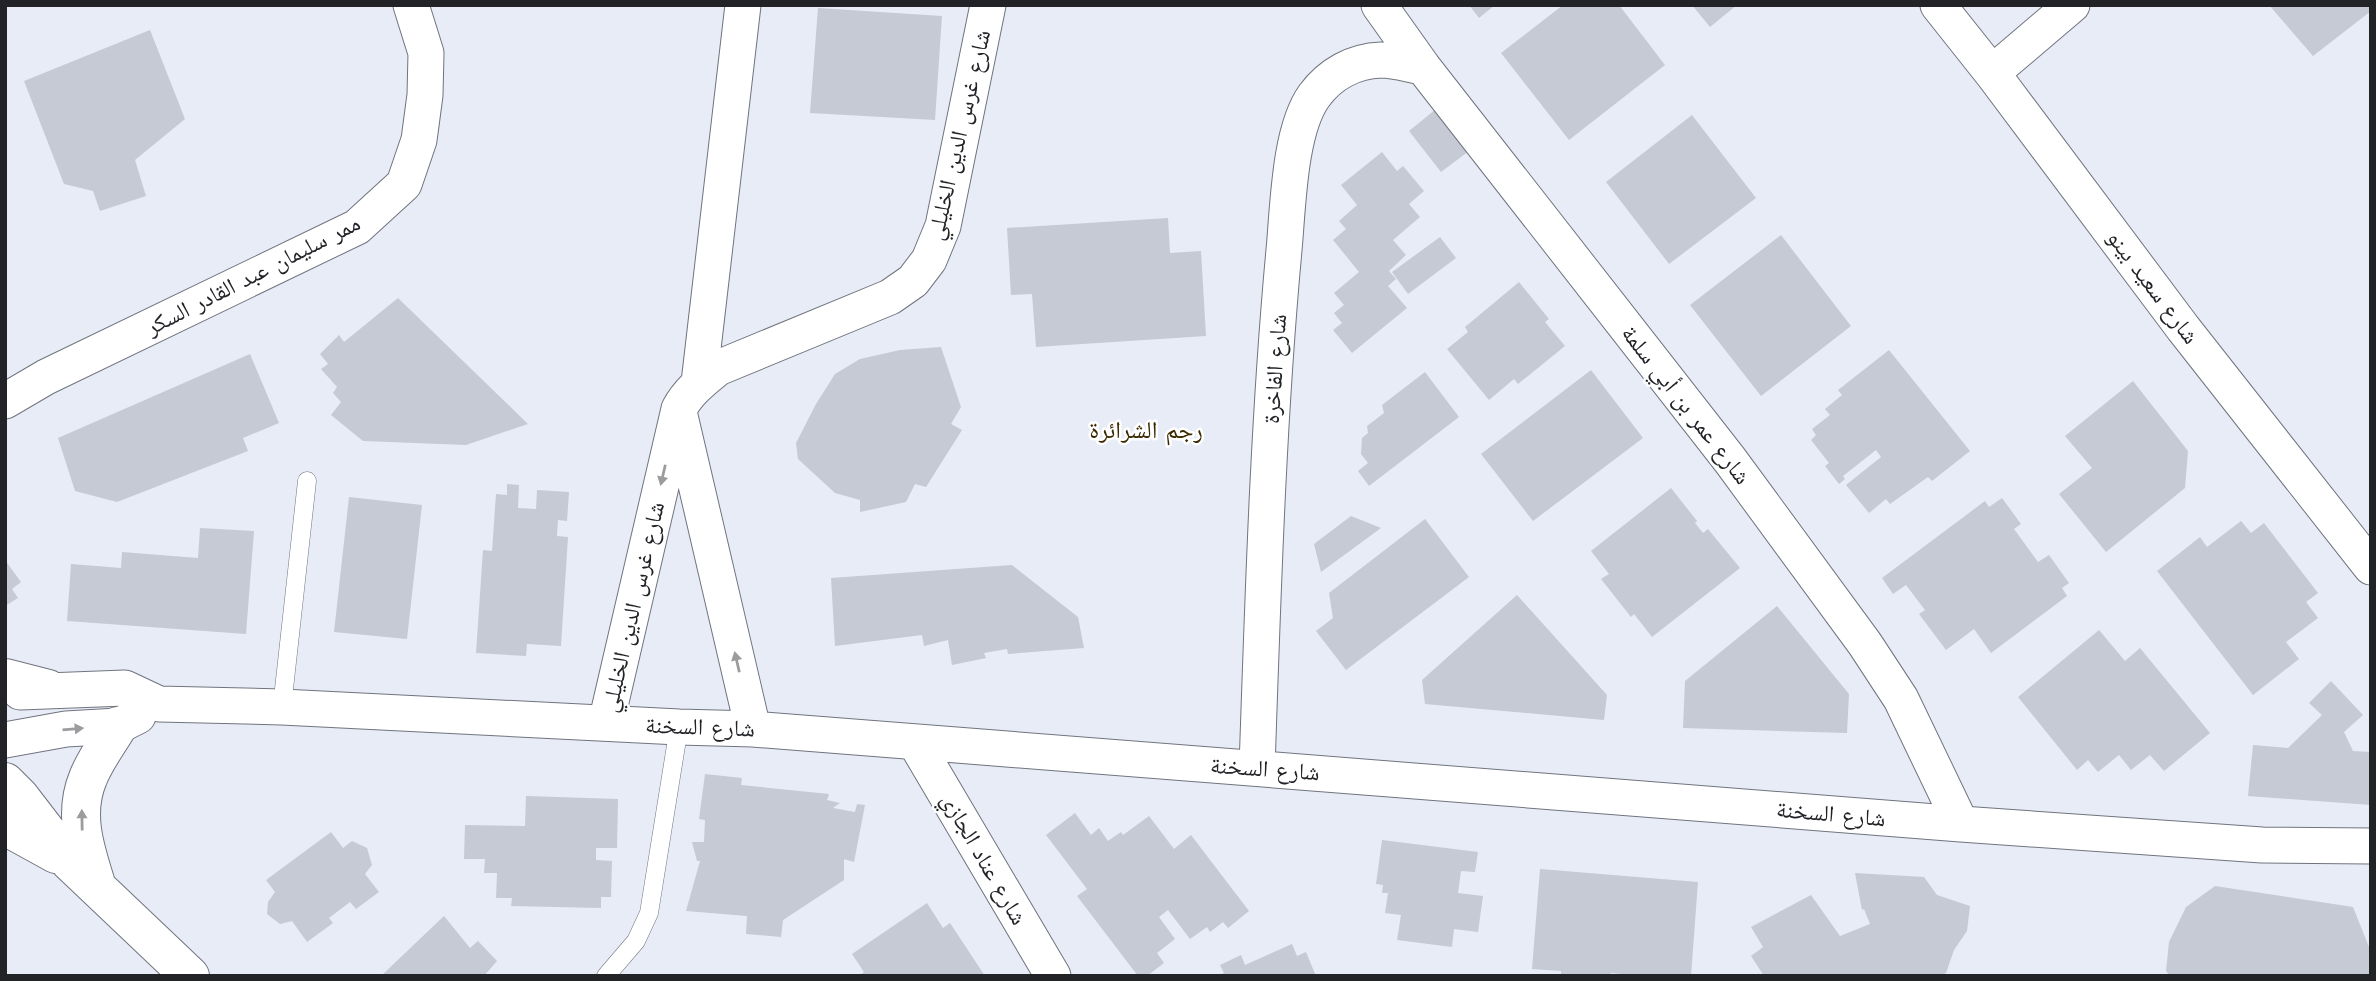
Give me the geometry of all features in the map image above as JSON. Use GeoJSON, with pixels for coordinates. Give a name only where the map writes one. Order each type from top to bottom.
{"type":"FeatureCollection","features":[{"type":"Feature","properties":{"kind":"street","name":"ممر سليمان عبد القادر السكر"},"geometry":{"type":"LineString","coordinates":[[5,401],[47,377],[357,227],[404,184],[419,140],[425,95],[426,53],[411,5]]}},
{"type":"Feature","properties":{"kind":"street"},"geometry":{"type":"LineString","coordinates":[[689,396],[743,5]]}},
{"type":"Feature","properties":{"kind":"street","name":"شارع غرس الدين الخليلي"},"geometry":{"type":"LineString","coordinates":[[606,723],[689,396],[718,368],[890,297],[913,281],[929,260],[943,226],[988,5]]}},
{"type":"Feature","properties":{"kind":"street","name":"شارع عمر بن أبي سلمة"},"geometry":{"type":"LineString","coordinates":[[1379,5],[1423,67],[1730,460],[1865,644],[1901,699],[1961,824]]}},
{"type":"Feature","properties":{"kind":"street","name":"شارع سعيد بينو"},"geometry":{"type":"LineString","coordinates":[[1938,5],[2183,328],[2371,567]]}},
{"type":"Feature","properties":{"kind":"street"},"geometry":{"type":"LineString","coordinates":[[1992,73],[2072,5]]}},
{"type":"Feature","properties":{"kind":"street","name":"شارع الفاخرة"},"geometry":{"type":"LineString","coordinates":[[1257,768],[1266,517],[1279,309],[1292,169],[1300,128],[1313,98],[1331,76],[1356,65],[1382,60],[1423,67]]}},
{"type":"Feature","properties":{"kind":"street","name":"شارع غرس الدين الخليلي"},"geometry":{"type":"LineString","coordinates":[[689,396],[752,729]]}},
{"type":"Feature","properties":{"kind":"street"},"geometry":{"type":"LineString","coordinates":[[5,678],[48,689]]}},
{"type":"Feature","properties":{"kind":"street","name":"شارع السخنة"},"geometry":{"type":"LineString","coordinates":[[5,693],[48,689],[125,688],[159,704],[282,707],[752,729],[1961,824],[2262,845],[2371,846]]}},
{"type":"Feature","properties":{"kind":"street","name":"شارع السخنة"},"geometry":{"type":"LineString","coordinates":[[5,740],[66,729],[118,726],[159,704]]}},
{"type":"Feature","properties":{"kind":"street"},"geometry":{"type":"LineString","coordinates":[[83,874],[82,799],[88,777],[118,726]]}},
{"type":"Feature","properties":{"kind":"street","name":"شارع عناد الجازي"},"geometry":{"type":"LineString","coordinates":[[915,742],[1053,976]]}},
{"type":"Feature","properties":{"kind":"street"},"geometry":{"type":"LineString","coordinates":[[5,782],[83,874],[190,976]]}},
{"type":"Feature","properties":{"kind":"street"},"geometry":{"type":"LineString","coordinates":[[5,826],[83,874]]}},
{"type":"Feature","properties":{"kind":"lane"},"geometry":{"type":"LineString","coordinates":[[282,707],[307,481]]}},
{"type":"Feature","properties":{"kind":"lane"},"geometry":{"type":"LineString","coordinates":[[606,976],[636,941],[649,913],[679,727]]}},
{"type":"Feature","properties":{"kind":"building"},"geometry":{"type":"Polygon","coordinates":[[[1469,5],[1495,5],[1479,18],[1469,5]]]}},
{"type":"Feature","properties":{"kind":"building"},"geometry":{"type":"Polygon","coordinates":[[[1563,5],[1619,5],[1665,65],[1569,140],[1501,53],[1563,5]]]}},
{"type":"Feature","properties":{"kind":"building"},"geometry":{"type":"Polygon","coordinates":[[[1692,5],[1737,5],[1710,27],[1692,5]]]}},
{"type":"Feature","properties":{"kind":"building"},"geometry":{"type":"Polygon","coordinates":[[[2269,5],[2371,5],[2371,11],[2313,56],[2269,5]]]}},
{"type":"Feature","properties":{"kind":"building"},"geometry":{"type":"Polygon","coordinates":[[[818,8],[942,16],[935,120],[810,113],[818,8]]]}},
{"type":"Feature","properties":{"kind":"building"},"geometry":{"type":"Polygon","coordinates":[[[150,30],[185,119],[135,160],[146,196],[100,211],[93,191],[64,184],[24,81],[150,30]]]}},
{"type":"Feature","properties":{"kind":"building"},"geometry":{"type":"Polygon","coordinates":[[[1436,109],[1469,151],[1441,172],[1409,131],[1436,109]]]}},
{"type":"Feature","properties":{"kind":"building"},"geometry":{"type":"Polygon","coordinates":[[[1692,115],[1756,198],[1669,264],[1606,182],[1692,115]]]}},
{"type":"Feature","properties":{"kind":"building"},"geometry":{"type":"Polygon","coordinates":[[[1382,152],[1397,171],[1403,166],[1424,191],[1409,204],[1420,217],[1393,240],[1406,255],[1389,271],[1396,279],[1388,286],[1407,308],[1352,353],[1333,330],[1342,323],[1334,313],[1344,305],[1334,293],[1359,272],[1333,240],[1346,229],[1339,221],[1357,205],[1341,185],[1382,152]]]}},
{"type":"Feature","properties":{"kind":"building"},"geometry":{"type":"Polygon","coordinates":[[[1168,218],[1170,253],[1201,251],[1206,336],[1036,347],[1032,294],[1011,295],[1007,228],[1168,218]]]}},
{"type":"Feature","properties":{"kind":"building"},"geometry":{"type":"Polygon","coordinates":[[[1781,235],[1851,326],[1761,396],[1690,305],[1781,235]]]}},
{"type":"Feature","properties":{"kind":"building"},"geometry":{"type":"Polygon","coordinates":[[[1440,237],[1456,258],[1408,294],[1392,272],[1440,237]]]}},
{"type":"Feature","properties":{"kind":"building"},"geometry":{"type":"Polygon","coordinates":[[[1519,282],[1549,319],[1545,322],[1565,346],[1518,384],[1514,379],[1489,400],[1447,349],[1468,332],[1465,327],[1519,282]]]}},
{"type":"Feature","properties":{"kind":"building"},"geometry":{"type":"Polygon","coordinates":[[[398,298],[528,424],[466,445],[363,441],[331,415],[341,402],[333,393],[337,387],[321,369],[328,364],[320,354],[339,335],[344,342],[398,298]]]}},
{"type":"Feature","properties":{"kind":"building"},"geometry":{"type":"Polygon","coordinates":[[[941,347],[961,407],[951,424],[962,430],[926,487],[915,484],[906,502],[860,512],[860,500],[835,493],[798,459],[796,443],[835,374],[860,359],[900,350],[941,347]]]}},
{"type":"Feature","properties":{"kind":"building"},"geometry":{"type":"Polygon","coordinates":[[[1889,350],[1970,451],[1932,481],[1928,477],[1890,504],[1886,499],[1869,513],[1846,485],[1881,457],[1876,450],[1843,476],[1845,479],[1839,484],[1825,466],[1829,463],[1811,440],[1816,435],[1812,429],[1830,415],[1825,409],[1842,395],[1838,390],[1889,350]]]}},
{"type":"Feature","properties":{"kind":"building"},"geometry":{"type":"Polygon","coordinates":[[[250,354],[279,423],[243,438],[248,451],[117,502],[75,491],[58,438],[250,354]]]}},
{"type":"Feature","properties":{"kind":"building"},"geometry":{"type":"Polygon","coordinates":[[[1591,370],[1643,438],[1533,521],[1481,454],[1591,370]]]}},
{"type":"Feature","properties":{"kind":"building"},"geometry":{"type":"Polygon","coordinates":[[[1425,372],[1459,417],[1369,486],[1358,471],[1368,463],[1361,454],[1362,438],[1368,433],[1367,426],[1384,413],[1382,405],[1425,372]]]}},
{"type":"Feature","properties":{"kind":"building"},"geometry":{"type":"Polygon","coordinates":[[[2133,381],[2188,451],[2185,488],[2106,552],[2059,494],[2092,468],[2065,436],[2133,381]]]}},
{"type":"Feature","properties":{"kind":"building"},"geometry":{"type":"Polygon","coordinates":[[[507,484],[519,485],[518,508],[536,509],[537,490],[569,492],[567,521],[558,520],[557,536],[568,537],[561,646],[527,644],[526,656],[476,653],[483,550],[492,551],[496,494],[507,495],[507,484]]]}},
{"type":"Feature","properties":{"kind":"building"},"geometry":{"type":"Polygon","coordinates":[[[1671,488],[1703,533],[1708,529],[1740,568],[1652,637],[1634,614],[1631,617],[1601,579],[1609,574],[1591,551],[1671,488]]]}},
{"type":"Feature","properties":{"kind":"building"},"geometry":{"type":"Polygon","coordinates":[[[349,497],[422,505],[407,639],[334,632],[349,497]]]}},
{"type":"Feature","properties":{"kind":"building"},"geometry":{"type":"Polygon","coordinates":[[[2002,498],[2021,524],[2014,529],[2038,562],[2049,555],[2069,583],[2062,588],[2067,596],[1991,653],[1974,629],[1946,650],[1919,614],[1925,610],[1906,585],[1893,594],[1882,578],[1985,501],[1989,507],[2002,498]]]}},
{"type":"Feature","properties":{"kind":"building"},"geometry":{"type":"Polygon","coordinates":[[[1351,516],[1381,528],[1321,572],[1314,544],[1351,516]]]}},
{"type":"Feature","properties":{"kind":"building"},"geometry":{"type":"Polygon","coordinates":[[[1425,519],[1469,577],[1346,670],[1316,631],[1333,618],[1329,593],[1425,519]]]}},
{"type":"Feature","properties":{"kind":"building"},"geometry":{"type":"Polygon","coordinates":[[[2241,521],[2251,533],[2264,523],[2318,593],[2306,602],[2318,618],[2286,642],[2299,659],[2253,695],[2157,571],[2200,537],[2207,547],[2241,521]]]}},
{"type":"Feature","properties":{"kind":"building"},"geometry":{"type":"Polygon","coordinates":[[[200,528],[254,531],[246,634],[67,621],[71,564],[121,568],[122,552],[198,558],[200,528]]]}},
{"type":"Feature","properties":{"kind":"building"},"geometry":{"type":"Polygon","coordinates":[[[5,560],[21,582],[12,589],[18,598],[5,606],[5,560]]]}},
{"type":"Feature","properties":{"kind":"building"},"geometry":{"type":"Polygon","coordinates":[[[1012,565],[1078,617],[1084,648],[1008,654],[1007,649],[984,653],[986,658],[952,665],[948,640],[924,646],[922,635],[835,646],[831,578],[1012,565]]]}},
{"type":"Feature","properties":{"kind":"building"},"geometry":{"type":"Polygon","coordinates":[[[1517,595],[1607,695],[1604,720],[1425,704],[1422,680],[1517,595]]]}},
{"type":"Feature","properties":{"kind":"building"},"geometry":{"type":"Polygon","coordinates":[[[1777,606],[1849,694],[1847,733],[1683,728],[1685,681],[1777,606]]]}},
{"type":"Feature","properties":{"kind":"building"},"geometry":{"type":"Polygon","coordinates":[[[2099,630],[2125,661],[2140,648],[2210,733],[2164,771],[2150,755],[2131,770],[2119,755],[2098,772],[2088,760],[2077,770],[2018,697],[2099,630]]]}},
{"type":"Feature","properties":{"kind":"building"},"geometry":{"type":"Polygon","coordinates":[[[2331,681],[2363,715],[2344,732],[2353,751],[2371,752],[2371,805],[2248,796],[2253,745],[2288,748],[2322,715],[2309,703],[2331,681]]]}},
{"type":"Feature","properties":{"kind":"building"},"geometry":{"type":"Polygon","coordinates":[[[705,774],[742,778],[741,785],[829,794],[827,800],[840,803],[833,808],[855,812],[857,804],[865,805],[854,862],[844,859],[844,880],[783,920],[781,937],[746,934],[747,916],[686,911],[700,861],[697,861],[692,842],[704,842],[705,820],[699,819],[705,774]]]}},
{"type":"Feature","properties":{"kind":"building"},"geometry":{"type":"Polygon","coordinates":[[[526,796],[618,799],[617,848],[596,848],[596,860],[612,861],[611,897],[601,897],[601,908],[511,906],[512,898],[496,898],[497,873],[484,873],[485,859],[464,859],[465,825],[525,826],[526,796]]]}},
{"type":"Feature","properties":{"kind":"building"},"geometry":{"type":"Polygon","coordinates":[[[1075,813],[1091,835],[1099,828],[1108,841],[1121,832],[1123,835],[1149,816],[1174,849],[1191,835],[1249,911],[1228,928],[1223,922],[1210,932],[1207,927],[1190,939],[1168,910],[1159,917],[1175,939],[1157,953],[1164,963],[1147,976],[1138,976],[1077,896],[1087,889],[1046,835],[1075,813]]]}},
{"type":"Feature","properties":{"kind":"building"},"geometry":{"type":"Polygon","coordinates":[[[331,832],[343,848],[352,841],[367,848],[372,865],[365,874],[379,892],[356,909],[350,902],[329,918],[333,923],[307,942],[292,921],[280,924],[267,914],[268,902],[275,892],[266,880],[331,832]]]}},
{"type":"Feature","properties":{"kind":"building"},"geometry":{"type":"Polygon","coordinates":[[[1382,840],[1478,852],[1475,872],[1461,871],[1458,893],[1483,896],[1478,932],[1454,929],[1452,947],[1397,940],[1401,915],[1385,913],[1388,893],[1382,893],[1383,885],[1376,884],[1382,840]]]}},
{"type":"Feature","properties":{"kind":"building"},"geometry":{"type":"Polygon","coordinates":[[[1540,869],[1698,882],[1691,976],[1621,976],[1611,973],[1611,976],[1561,976],[1561,971],[1532,969],[1540,869]]]}},
{"type":"Feature","properties":{"kind":"building"},"geometry":{"type":"Polygon","coordinates":[[[1855,873],[1924,877],[1937,895],[1970,906],[1967,931],[1954,950],[1946,973],[1941,976],[1764,976],[1751,956],[1763,947],[1751,927],[1811,895],[1840,936],[1870,924],[1864,909],[1862,910],[1855,873]]]}},
{"type":"Feature","properties":{"kind":"building"},"geometry":{"type":"Polygon","coordinates":[[[2215,886],[2353,907],[2371,952],[2371,976],[2170,976],[2166,971],[2169,942],[2186,907],[2215,886]]]}},
{"type":"Feature","properties":{"kind":"building"},"geometry":{"type":"Polygon","coordinates":[[[927,903],[943,928],[950,923],[985,976],[859,976],[864,972],[852,954],[927,903]]]}},
{"type":"Feature","properties":{"kind":"building"},"geometry":{"type":"Polygon","coordinates":[[[444,916],[470,948],[478,941],[497,961],[484,976],[381,976],[444,916]]]}},
{"type":"Feature","properties":{"kind":"building"},"geometry":{"type":"Polygon","coordinates":[[[1292,944],[1297,956],[1306,952],[1316,976],[1217,976],[1224,973],[1220,965],[1241,955],[1245,965],[1292,944]]]}},
{"type":"Feature","properties":{"kind":"district","name":"رجم الشرائرة"},"geometry":{"type":"Point","coordinates":[1146,430]}}]}
